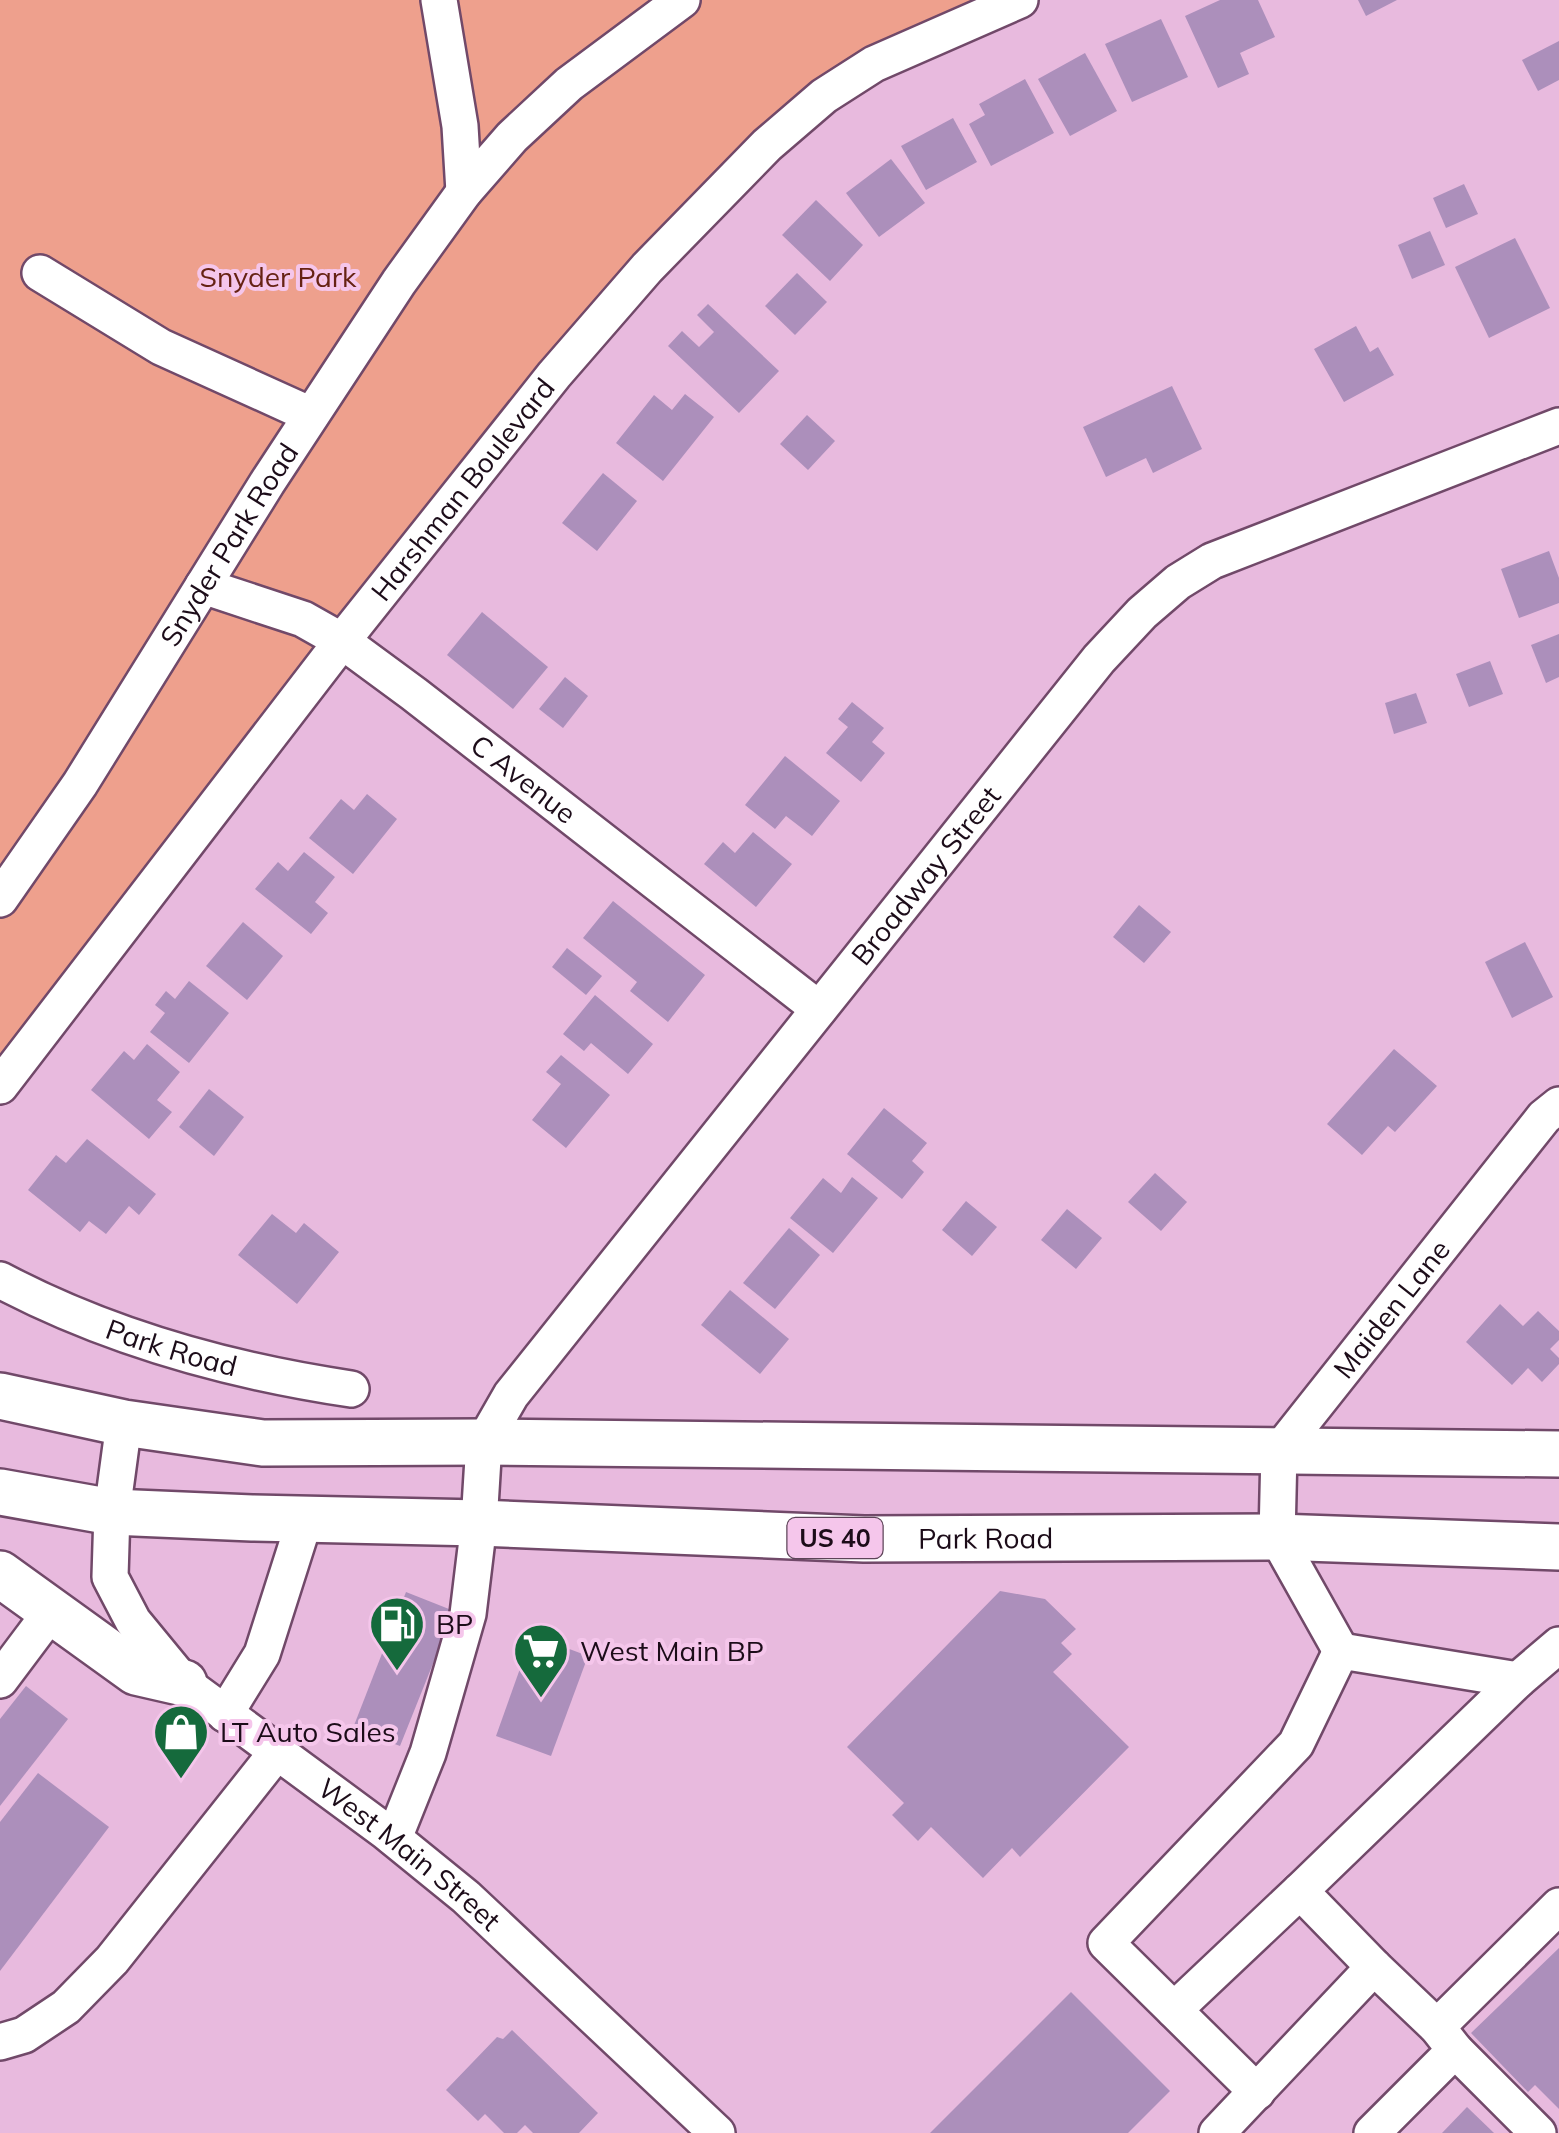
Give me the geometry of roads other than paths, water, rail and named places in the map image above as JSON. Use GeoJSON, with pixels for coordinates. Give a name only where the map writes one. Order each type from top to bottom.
{"type":"FeatureCollection","features":[{"type":"Feature","properties":{"kind":"main road"},"geometry":{"type":"LineString","coordinates":[[0,1396],[124,1423],[263,1443],[1559,1454]]}},
{"type":"Feature","properties":{"kind":"main road","name":"US 40"},"geometry":{"type":"LineString","coordinates":[[0,1492],[112,1512]]}},
{"type":"Feature","properties":{"kind":"main road","name":"Park Road"},"geometry":{"type":"LineString","coordinates":[[112,1512],[864,1539],[1278,1536],[1559,1547]]}},
{"type":"Feature","properties":{"kind":"main road"},"geometry":{"type":"LineString","coordinates":[[2,1579],[136,1672],[184,1683]]}},
{"type":"Feature","properties":{"kind":"street"},"geometry":{"type":"LineString","coordinates":[[439,0],[460,126],[464,192]]}},
{"type":"Feature","properties":{"kind":"street","name":"Snyder Park Road"},"geometry":{"type":"LineString","coordinates":[[0,899],[80,784],[398,282],[464,192],[512,137],[569,84],[682,0]]}},
{"type":"Feature","properties":{"kind":"street","name":"Harshman Boulevard"},"geometry":{"type":"LineString","coordinates":[[0,1086],[342,641],[554,375],[647,268],[767,145],[824,96],[874,64],[1020,0]]}},
{"type":"Feature","properties":{"kind":"street"},"geometry":{"type":"LineString","coordinates":[[40,272],[161,347],[312,415]]}},
{"type":"Feature","properties":{"kind":"street","name":"Broadway Street"},"geometry":{"type":"LineString","coordinates":[[394,1838],[428,1753],[468,1614],[484,1442],[511,1395],[1099,658],[1142,612],[1178,582],[1212,561],[1559,426]]}},
{"type":"Feature","properties":{"kind":"street","name":"C Avenue"},"geometry":{"type":"LineString","coordinates":[[204,586],[303,619],[342,641],[819,1009]]}},
{"type":"Feature","properties":{"kind":"street","name":"Maiden Lane"},"geometry":{"type":"LineString","coordinates":[[1278,1451],[1544,1117],[1559,1105]]}},
{"type":"Feature","properties":{"kind":"street","name":"Park Road"},"geometry":{"type":"LineString","coordinates":[[0,1280],[141,1339],[210,1360],[350,1389]]}},
{"type":"Feature","properties":{"kind":"street","name":"West Main Street"},"geometry":{"type":"LineString","coordinates":[[124,1423],[112,1512],[110,1577],[133,1620],[184,1683],[394,1838],[466,1897],[716,2133]]}},
{"type":"Feature","properties":{"kind":"street"},"geometry":{"type":"LineString","coordinates":[[1278,1451],[1278,1536],[1341,1651]]}},
{"type":"Feature","properties":{"kind":"street"},"geometry":{"type":"LineString","coordinates":[[225,1714],[262,1654],[305,1519]]}},
{"type":"Feature","properties":{"kind":"street"},"geometry":{"type":"LineString","coordinates":[[0,1680],[51,1612]]}},
{"type":"Feature","properties":{"kind":"street"},"geometry":{"type":"LineString","coordinates":[[1174,2010],[1559,1645]]}},
{"type":"Feature","properties":{"kind":"street"},"geometry":{"type":"LineString","coordinates":[[1341,1651],[1518,1680]]}},
{"type":"Feature","properties":{"kind":"street"},"geometry":{"type":"LineString","coordinates":[[1257,2092],[1106,1943],[1296,1744],[1341,1651]]}},
{"type":"Feature","properties":{"kind":"street"},"geometry":{"type":"LineString","coordinates":[[0,2042],[24,2035],[66,2006],[112,1960],[277,1752]]}},
{"type":"Feature","properties":{"kind":"street"},"geometry":{"type":"LineString","coordinates":[[1300,1891],[1538,2133]]}},
{"type":"Feature","properties":{"kind":"street"},"geometry":{"type":"LineString","coordinates":[[1372,2133],[1446,2038],[1559,1906]]}},
{"type":"Feature","properties":{"kind":"street"},"geometry":{"type":"LineString","coordinates":[[1217,2133],[1374,1967]]}},
{"type":"Feature","properties":{"kind":"place","name":"BP"},"geometry":{"type":"Point","coordinates":[397,1673]}},
{"type":"Feature","properties":{"kind":"place","name":"West Main BP"},"geometry":{"type":"Point","coordinates":[541,1700]}},
{"type":"Feature","properties":{"kind":"place","name":"LT Auto Sales"},"geometry":{"type":"Point","coordinates":[181,1781]}},
{"type":"Feature","properties":{"kind":"park label","name":"Snyder Park"},"geometry":{"type":"Point","coordinates":[278,277]}}]}
